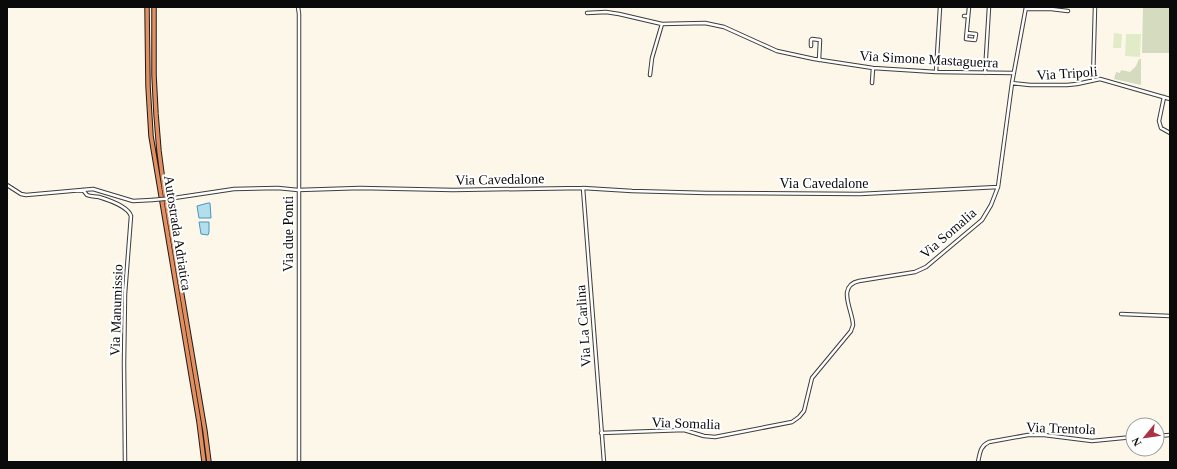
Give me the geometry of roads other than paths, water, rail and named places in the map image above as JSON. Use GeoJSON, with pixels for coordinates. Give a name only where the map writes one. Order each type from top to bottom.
{"type":"FeatureCollection","features":[{"type":"Feature","properties":{"kind":"highway","name":"Autostrada Adriatica"},"geometry":{"type":"LineString","coordinates":[[147,7],[148,86],[151,136],[199,422],[204,462]]}},
{"type":"Feature","properties":{"kind":"highway","name":"Autostrada Adriatica"},"geometry":{"type":"LineString","coordinates":[[154,7],[154,75],[159,151],[209,462]]}},
{"type":"Feature","properties":{"kind":"street","name":"Via due Ponti"},"geometry":{"type":"LineString","coordinates":[[298,7],[299,462]]}},
{"type":"Feature","properties":{"kind":"street"},"geometry":{"type":"LineString","coordinates":[[936,72],[940,7]]}},
{"type":"Feature","properties":{"kind":"street"},"geometry":{"type":"LineString","coordinates":[[967,33],[969,7]]}},
{"type":"Feature","properties":{"kind":"street"},"geometry":{"type":"LineString","coordinates":[[986,73],[989,7]]}},
{"type":"Feature","properties":{"kind":"street"},"geometry":{"type":"LineString","coordinates":[[1093,80],[1095,7]]}},
{"type":"Feature","properties":{"kind":"street"},"geometry":{"type":"LineString","coordinates":[[1026,8],[1068,11]]}},
{"type":"Feature","properties":{"kind":"street","name":"Via Somalia"},"geometry":{"type":"LineString","coordinates":[[601,433],[684,430],[704,436],[715,437],[792,422],[799,417],[804,411],[812,378],[851,331],[853,326],[847,296],[848,288],[855,282],[915,272],[926,267],[982,220],[991,206],[998,187],[1013,73],[1026,8]]}},
{"type":"Feature","properties":{"kind":"street","name":"Via Simone Mastaguerra"},"geometry":{"type":"LineString","coordinates":[[587,13],[606,12],[662,24],[705,23],[724,27],[777,51],[818,60],[874,68],[936,72],[1013,73]]}},
{"type":"Feature","properties":{"kind":"street"},"geometry":{"type":"LineString","coordinates":[[650,75],[652,58],[662,24]]}},
{"type":"Feature","properties":{"kind":"street"},"geometry":{"type":"LineString","coordinates":[[810,46],[812,39],[820,40],[818,60]]}},
{"type":"Feature","properties":{"kind":"street"},"geometry":{"type":"LineString","coordinates":[[872,83],[874,68]]}},
{"type":"Feature","properties":{"kind":"street","name":"Via Tripoli"},"geometry":{"type":"LineString","coordinates":[[1012,83],[1030,85],[1067,85],[1093,80],[1104,80],[1170,98]]}},
{"type":"Feature","properties":{"kind":"street"},"geometry":{"type":"LineString","coordinates":[[1164,97],[1159,121],[1161,128],[1170,133]]}},
{"type":"Feature","properties":{"kind":"street","name":"Via Cavedalone"},"geometry":{"type":"LineString","coordinates":[[7,186],[21,194],[26,195],[93,189],[133,201],[174,198],[234,189],[278,188],[298,190],[360,188],[452,190],[583,188],[632,191],[860,194],[998,187]]}},
{"type":"Feature","properties":{"kind":"street","name":"Via La Carlina"},"geometry":{"type":"LineString","coordinates":[[583,188],[604,462]]}},
{"type":"Feature","properties":{"kind":"street","name":"Via Manumissio"},"geometry":{"type":"LineString","coordinates":[[84,190],[87,195],[99,197],[126,209],[131,216],[125,294],[125,462]]}},
{"type":"Feature","properties":{"kind":"street"},"geometry":{"type":"LineString","coordinates":[[1121,314],[1170,316]]}},
{"type":"Feature","properties":{"kind":"street","name":"Via Trentola"},"geometry":{"type":"LineString","coordinates":[[978,462],[981,448],[984,444],[1028,435],[1044,435],[1092,441],[1125,438]]}},
{"type":"Feature","properties":{"kind":"water"},"geometry":{"type":"Polygon","coordinates":[[[210,203],[211,218],[199,218],[197,206],[210,203]]]}},
{"type":"Feature","properties":{"kind":"water"},"geometry":{"type":"Polygon","coordinates":[[[199,222],[209,222],[208,235],[201,234],[199,222]]]}}]}
